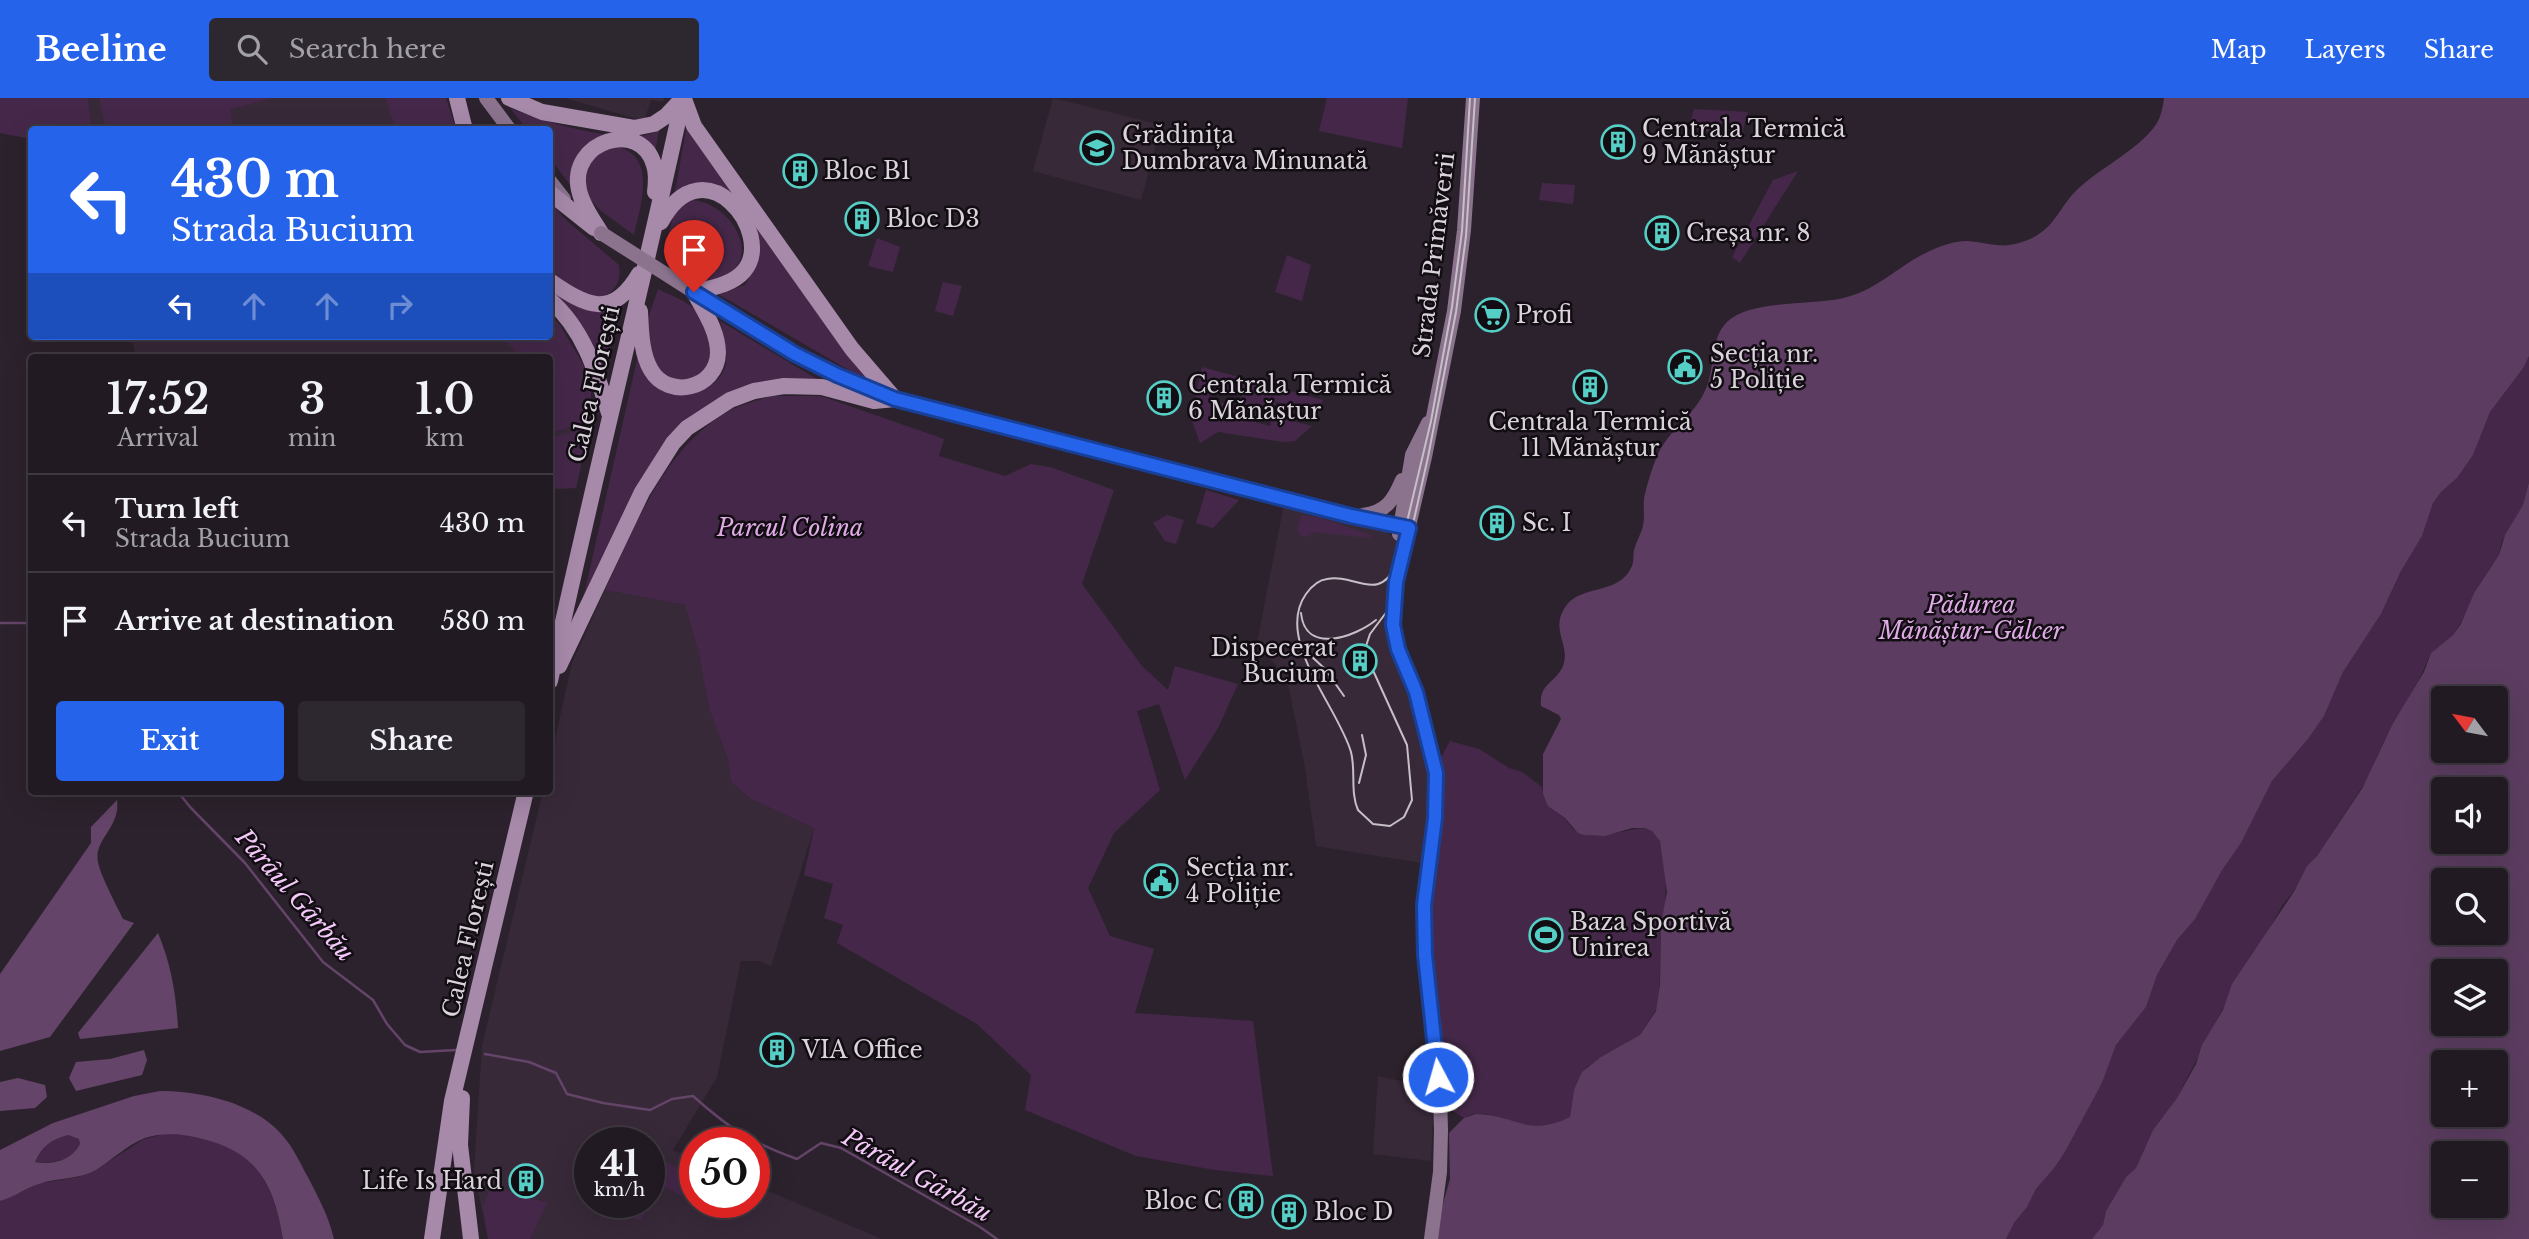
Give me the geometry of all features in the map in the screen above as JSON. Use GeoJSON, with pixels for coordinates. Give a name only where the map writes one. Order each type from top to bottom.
{"type":"FeatureCollection","features":[{"type":"Feature","properties":{"kind":"main road"},"geometry":{"type":"LineString","coordinates":[[457,98],[464,126]]}},
{"type":"Feature","properties":{"kind":"main road"},"geometry":{"type":"LineString","coordinates":[[486,98],[507,126]]}},
{"type":"Feature","properties":{"kind":"main road"},"geometry":{"type":"LineString","coordinates":[[509,98],[542,113],[634,128],[654,124],[683,98],[694,126],[852,349],[895,399]]}},
{"type":"Feature","properties":{"kind":"main road","name":"Calea Florești"},"geometry":{"type":"LineString","coordinates":[[553,667],[609,413],[654,235],[683,98]]}},
{"type":"Feature","properties":{"kind":"main road","name":"Strada Primăverii"},"geometry":{"type":"LineString","coordinates":[[1403,536],[1451,332],[1464,230],[1473,98]]}},
{"type":"Feature","properties":{"kind":"main road"},"geometry":{"type":"LineString","coordinates":[[601,233],[579,191],[579,171],[591,151],[600,143],[616,139],[639,145],[654,163],[654,235]]}},
{"type":"Feature","properties":{"kind":"main road"},"geometry":{"type":"LineString","coordinates":[[553,184],[575,210],[601,233]]}},
{"type":"Feature","properties":{"kind":"main road"},"geometry":{"type":"LineString","coordinates":[[654,235],[676,200],[698,189],[714,192],[736,208],[749,228],[752,248],[749,264],[730,282],[694,292]]}},
{"type":"Feature","properties":{"kind":"main road"},"geometry":{"type":"LineString","coordinates":[[553,195],[601,233],[795,354],[895,399],[1351,516],[1403,536],[1394,602],[1395,639],[1416,692],[1436,773],[1436,807],[1424,905],[1425,955],[1441,1130],[1440,1172],[1431,1239]]}},
{"type":"Feature","properties":{"kind":"main road"},"geometry":{"type":"LineString","coordinates":[[553,283],[587,304],[607,304],[627,291],[647,260]]}},
{"type":"Feature","properties":{"kind":"main road"},"geometry":{"type":"LineString","coordinates":[[640,288],[640,329],[650,369],[661,382],[682,388],[691,387],[704,380],[718,357],[716,337],[694,292]]}},
{"type":"Feature","properties":{"kind":"main road"},"geometry":{"type":"LineString","coordinates":[[553,303],[571,323],[585,345],[609,413]]}},
{"type":"Feature","properties":{"kind":"main road"},"geometry":{"type":"LineString","coordinates":[[553,680],[642,492],[673,443],[687,428],[730,400],[754,391],[777,387],[810,386],[874,401],[895,399]]}},
{"type":"Feature","properties":{"kind":"main road","name":"Strada Primăverii"},"geometry":{"type":"LineString","coordinates":[[1403,536],[1412,455],[1419,437],[1433,417]]}},
{"type":"Feature","properties":{"kind":"main road"},"geometry":{"type":"LineString","coordinates":[[1351,516],[1378,513],[1387,507],[1410,466]]}},
{"type":"Feature","properties":{"kind":"main road","name":"Calea Florești"},"geometry":{"type":"LineString","coordinates":[[465,1050],[525,795]]}},
{"type":"Feature","properties":{"kind":"main road"},"geometry":{"type":"LineString","coordinates":[[465,1050],[460,1145],[471,1238]]}},
{"type":"Feature","properties":{"kind":"main road"},"geometry":{"type":"LineString","coordinates":[[432,1239],[448,1121],[465,1050]]}},
{"type":"Feature","properties":{"kind":"shaded area"},"geometry":{"type":"Polygon","coordinates":[[[88,98],[412,98],[417,126],[92,126],[88,98]]]}},
{"type":"Feature","properties":{"kind":"shaded area"},"geometry":{"type":"Polygon","coordinates":[[[565,98],[664,98],[663,102],[651,100],[644,121],[565,98]]]}},
{"type":"Feature","properties":{"kind":"shaded area","name":"Grădinița Dumbrava Minunată"},"geometry":{"type":"Polygon","coordinates":[[[1053,98],[1161,125],[1141,200],[1033,171],[1053,98]]]}},
{"type":"Feature","properties":{"kind":"shaded area"},"geometry":{"type":"Polygon","coordinates":[[[132,340],[546,340],[553,347],[568,428],[591,421],[576,488],[553,489],[553,354],[135,354],[132,340]]]}},
{"type":"Feature","properties":{"kind":"shaded area"},"geometry":{"type":"Polygon","coordinates":[[[1285,499],[1372,524],[1399,540],[1393,617],[1433,757],[1428,864],[1316,846],[1304,762],[1289,689],[1278,668],[1257,643],[1285,499]]]}},
{"type":"Feature","properties":{"kind":"shaded area"},"geometry":{"type":"Polygon","coordinates":[[[605,590],[685,605],[699,654],[709,709],[728,759],[731,782],[749,798],[814,828],[771,966],[759,961],[741,961],[717,1077],[687,1127],[679,1127],[679,1140],[673,1150],[679,1152],[679,1218],[770,1218],[770,1192],[882,1239],[488,1239],[474,1171],[482,1046],[542,795],[553,795],[553,748],[572,663],[605,590]]]}},
{"type":"Feature","properties":{"kind":"shaded area"},"geometry":{"type":"Polygon","coordinates":[[[117,800],[115,818],[99,847],[98,862],[123,919],[134,923],[50,1037],[0,1051],[0,974],[91,843],[91,827],[117,800]]]}},
{"type":"Feature","properties":{"kind":"shaded area"},"geometry":{"type":"Polygon","coordinates":[[[158,933],[172,979],[178,1028],[80,1039],[78,1033],[158,933]]]}},
{"type":"Feature","properties":{"kind":"shaded area"},"geometry":{"type":"Polygon","coordinates":[[[144,1050],[147,1060],[142,1075],[76,1091],[69,1078],[76,1062],[110,1059],[144,1050]]]}},
{"type":"Feature","properties":{"kind":"shaded area"},"geometry":{"type":"Polygon","coordinates":[[[1378,1076],[1428,1087],[1433,1113],[1431,1161],[1373,1154],[1378,1076]]]}},
{"type":"Feature","properties":{"kind":"shaded area"},"geometry":{"type":"Polygon","coordinates":[[[18,1078],[45,1085],[47,1097],[35,1108],[0,1111],[0,1082],[18,1078]]]}},
{"type":"Feature","properties":{"kind":"shaded area"},"geometry":{"type":"Polygon","coordinates":[[[160,1091],[212,1097],[247,1109],[276,1128],[293,1150],[309,1179],[334,1239],[283,1239],[275,1203],[261,1174],[251,1163],[222,1145],[182,1135],[167,1134],[145,1138],[96,1170],[39,1184],[0,1201],[0,1150],[53,1123],[134,1096],[160,1091]],[[68,1135],[52,1141],[44,1147],[35,1162],[48,1163],[67,1158],[80,1144],[79,1139],[68,1135]]]}},
{"type":"Feature","properties":{"kind":"green space"},"geometry":{"type":"Polygon","coordinates":[[[0,98],[88,98],[92,126],[28,126],[28,138],[0,133],[0,98]]]}},
{"type":"Feature","properties":{"kind":"green space"},"geometry":{"type":"Polygon","coordinates":[[[99,98],[272,98],[230,109],[233,126],[105,126],[99,98]]]}},
{"type":"Feature","properties":{"kind":"green space"},"geometry":{"type":"Polygon","coordinates":[[[386,98],[446,98],[455,126],[394,126],[386,98]]]}},
{"type":"Feature","properties":{"kind":"green space"},"geometry":{"type":"Polygon","coordinates":[[[1327,98],[1408,98],[1402,148],[1319,131],[1327,98]]]}},
{"type":"Feature","properties":{"kind":"green space","name":"Pădurea Mănăștur-Gălcer"},"geometry":{"type":"Polygon","coordinates":[[[2164,98],[2529,98],[2529,356],[2524,367],[2490,412],[2473,455],[2457,478],[2433,503],[2422,536],[2401,571],[2381,614],[2343,672],[2324,716],[2272,781],[2241,843],[2222,870],[2195,919],[2177,940],[2157,975],[2146,1007],[2116,1045],[2102,1083],[2066,1150],[2036,1189],[2006,1239],[1437,1239],[1450,1179],[1449,1133],[1464,1118],[1476,1114],[1532,1126],[1543,1126],[1570,1117],[1574,1090],[1582,1072],[1601,1057],[1640,1035],[1656,1011],[1660,985],[1661,924],[1667,892],[1660,841],[1652,831],[1645,828],[1632,828],[1605,836],[1584,835],[1578,833],[1565,818],[1548,806],[1543,794],[1543,754],[1561,719],[1559,715],[1541,706],[1541,698],[1545,688],[1563,666],[1565,658],[1559,622],[1566,606],[1581,595],[1618,582],[1632,566],[1634,550],[1643,526],[1645,494],[1654,464],[1669,436],[1703,396],[1715,344],[1722,329],[1737,315],[1750,310],[1853,295],[1877,284],[1920,256],[1949,244],[1967,241],[2006,245],[2032,238],[2049,226],[2080,187],[2132,149],[2150,132],[2160,117],[2164,98]]]}},
{"type":"Feature","properties":{"kind":"green space"},"geometry":{"type":"Polygon","coordinates":[[[510,108],[563,126],[608,135],[646,135],[659,130],[654,158],[646,150],[593,143],[573,189],[553,162],[553,126],[525,126],[510,108]]]}},
{"type":"Feature","properties":{"kind":"green space"},"geometry":{"type":"Polygon","coordinates":[[[1694,109],[1748,112],[1740,141],[1689,127],[1694,109]]]}},
{"type":"Feature","properties":{"kind":"green space"},"geometry":{"type":"Polygon","coordinates":[[[691,129],[870,380],[718,294],[745,285],[758,262],[751,233],[704,185],[675,192],[686,130],[691,129]]]}},
{"type":"Feature","properties":{"kind":"green space"},"geometry":{"type":"Polygon","coordinates":[[[614,146],[628,151],[637,159],[642,170],[642,196],[634,235],[601,211],[587,196],[588,165],[614,146]]]}},
{"type":"Feature","properties":{"kind":"green space"},"geometry":{"type":"Polygon","coordinates":[[[1798,171],[1740,263],[1732,257],[1773,180],[1798,171]]]}},
{"type":"Feature","properties":{"kind":"green space"},"geometry":{"type":"Polygon","coordinates":[[[1542,183],[1575,185],[1573,204],[1539,200],[1542,183]]]}},
{"type":"Feature","properties":{"kind":"green space"},"geometry":{"type":"Polygon","coordinates":[[[692,200],[708,204],[723,213],[740,240],[742,254],[737,266],[725,276],[705,282],[663,252],[675,211],[692,200]]]}},
{"type":"Feature","properties":{"kind":"green space"},"geometry":{"type":"Polygon","coordinates":[[[553,205],[567,221],[619,265],[616,285],[602,298],[576,292],[553,273],[553,205]]]}},
{"type":"Feature","properties":{"kind":"green space"},"geometry":{"type":"Polygon","coordinates":[[[877,238],[900,247],[893,272],[868,266],[877,238]]]}},
{"type":"Feature","properties":{"kind":"green space"},"geometry":{"type":"Polygon","coordinates":[[[1287,255],[1311,265],[1302,301],[1275,292],[1287,255]]]}},
{"type":"Feature","properties":{"kind":"green space"},"geometry":{"type":"Polygon","coordinates":[[[943,282],[962,286],[953,316],[935,311],[943,282]]]}},
{"type":"Feature","properties":{"kind":"green space"},"geometry":{"type":"Polygon","coordinates":[[[553,288],[580,307],[596,311],[617,310],[604,372],[553,297],[553,288]]]}},
{"type":"Feature","properties":{"kind":"green space"},"geometry":{"type":"Polygon","coordinates":[[[658,289],[693,307],[709,333],[712,352],[706,367],[695,377],[680,380],[666,375],[653,361],[646,331],[658,289]]]}},
{"type":"Feature","properties":{"kind":"green space"},"geometry":{"type":"Polygon","coordinates":[[[553,317],[591,378],[591,421],[553,432],[553,354],[519,354],[503,340],[553,340],[553,317]]]}},
{"type":"Feature","properties":{"kind":"green space"},"geometry":{"type":"Polygon","coordinates":[[[720,321],[820,381],[757,384],[685,429],[581,608],[639,351],[646,374],[658,388],[679,395],[700,391],[718,379],[726,364],[720,321]]]}},
{"type":"Feature","properties":{"kind":"green space"},"geometry":{"type":"Polygon","coordinates":[[[2529,356],[2529,482],[2523,505],[2502,541],[2499,555],[2474,593],[2464,618],[2453,635],[2431,653],[2412,696],[2392,725],[2370,775],[2317,856],[2307,866],[2299,884],[2282,906],[2241,973],[2177,1098],[2153,1130],[2136,1168],[2126,1177],[2106,1211],[2103,1225],[2092,1239],[2006,1239],[2036,1189],[2066,1150],[2102,1083],[2116,1045],[2146,1007],[2157,975],[2177,940],[2195,919],[2221,870],[2241,843],[2272,781],[2324,716],[2343,672],[2381,614],[2401,571],[2422,536],[2433,503],[2457,478],[2473,455],[2490,412],[2524,367],[2529,356]]]}},
{"type":"Feature","properties":{"kind":"green space"},"geometry":{"type":"Polygon","coordinates":[[[1202,367],[1323,400],[1321,406],[1310,405],[1308,411],[1276,402],[1273,412],[1240,403],[1242,395],[1212,387],[1208,399],[1240,408],[1238,417],[1270,426],[1273,416],[1312,426],[1295,441],[1284,442],[1218,432],[1200,443],[1191,418],[1202,367]]]}},
{"type":"Feature","properties":{"kind":"green space","name":"Parcul Colina"},"geometry":{"type":"Polygon","coordinates":[[[770,396],[821,396],[944,439],[939,456],[1005,476],[1031,464],[1050,467],[1114,490],[1082,584],[1142,666],[1168,690],[1175,666],[1238,684],[1218,728],[1185,780],[1159,704],[1137,711],[1160,790],[1114,833],[1088,888],[1110,936],[1154,949],[1135,1013],[1253,1021],[1273,1176],[1215,1170],[1136,1156],[1025,1110],[1031,1075],[977,1024],[837,943],[843,925],[824,918],[833,884],[804,875],[814,828],[749,798],[731,782],[728,759],[709,709],[699,654],[685,605],[605,590],[654,490],[686,446],[706,427],[729,411],[770,396]]]}},
{"type":"Feature","properties":{"kind":"green space"},"geometry":{"type":"Polygon","coordinates":[[[589,427],[576,488],[553,489],[553,437],[589,427]]]}},
{"type":"Feature","properties":{"kind":"green space"},"geometry":{"type":"Polygon","coordinates":[[[2529,482],[2529,1239],[2092,1239],[2103,1225],[2106,1211],[2126,1177],[2136,1168],[2153,1130],[2177,1098],[2196,1064],[2202,1045],[2223,1010],[2232,984],[2295,890],[2307,866],[2317,856],[2363,787],[2392,725],[2424,672],[2431,653],[2453,635],[2461,624],[2474,593],[2499,555],[2505,535],[2523,505],[2529,482]]]}},
{"type":"Feature","properties":{"kind":"green space"},"geometry":{"type":"Polygon","coordinates":[[[1206,490],[1239,500],[1213,528],[1196,523],[1206,490]]]}},
{"type":"Feature","properties":{"kind":"green space"},"geometry":{"type":"Polygon","coordinates":[[[1167,515],[1184,520],[1176,544],[1165,541],[1153,523],[1167,515]]]}},
{"type":"Feature","properties":{"kind":"green space"},"geometry":{"type":"Polygon","coordinates":[[[1301,515],[1322,518],[1370,535],[1370,538],[1313,532],[1308,537],[1301,536],[1297,530],[1301,515]]]}},
{"type":"Feature","properties":{"kind":"green space","name":"Baza Sportivă Unirea"},"geometry":{"type":"Polygon","coordinates":[[[1450,741],[1479,749],[1509,768],[1522,772],[1542,787],[1549,805],[1575,830],[1584,834],[1601,835],[1645,828],[1660,840],[1666,879],[1661,924],[1659,1005],[1640,1035],[1587,1067],[1574,1090],[1570,1117],[1548,1126],[1525,1126],[1481,1114],[1464,1118],[1445,1106],[1430,913],[1437,765],[1450,741]]]}},
{"type":"Feature","properties":{"kind":"green space"},"geometry":{"type":"Polygon","coordinates":[[[164,1134],[213,1140],[232,1148],[248,1160],[270,1192],[283,1239],[0,1239],[0,1201],[41,1183],[79,1177],[94,1171],[144,1139],[164,1134]]]}},
{"type":"Feature","properties":{"kind":"green space"},"geometry":{"type":"Polygon","coordinates":[[[68,1135],[79,1139],[80,1144],[72,1154],[55,1162],[35,1162],[48,1144],[68,1135]]]}},
{"type":"Feature","properties":{"kind":"green space"},"geometry":{"type":"Polygon","coordinates":[[[665,1162],[679,1169],[679,1194],[665,1187],[665,1162]]]}},
{"type":"Feature","properties":{"kind":"green space"},"geometry":{"type":"Polygon","coordinates":[[[491,1186],[547,1203],[530,1239],[488,1239],[483,1207],[491,1186]]]}},
{"type":"Feature","properties":{"kind":"waterway","name":"Pârâul Gârbău"},"geometry":{"type":"LineString","coordinates":[[0,623],[28,623]]}},
{"type":"Feature","properties":{"kind":"waterway","name":"Pârâul Gârbău"},"geometry":{"type":"LineString","coordinates":[[180,795],[245,863],[323,962],[373,1000],[387,1024],[405,1045],[420,1052],[456,1050]]}},
{"type":"Feature","properties":{"kind":"waterway","name":"Pârâul Gârbău"},"geometry":{"type":"LineString","coordinates":[[485,1054],[529,1062],[556,1073],[567,1094],[603,1103],[650,1110],[672,1099],[693,1096],[741,1134],[797,1159],[821,1143],[841,1148],[997,1239]]}},
{"type":"Feature","properties":{"kind":"tram line"},"geometry":{"type":"LineString","coordinates":[[1470,98],[1462,231],[1452,307],[1431,421],[1397,564],[1390,576],[1374,585],[1337,578],[1321,581],[1312,586],[1306,594],[1298,612],[1298,631],[1303,652],[1351,752],[1354,796],[1358,810],[1373,824],[1390,826],[1404,817],[1412,800],[1407,745],[1371,666],[1366,646],[1370,634],[1394,602],[1428,457],[1456,312],[1466,236],[1475,98]]}},
{"type":"Feature","properties":{"kind":"tram line"},"geometry":{"type":"LineString","coordinates":[[1301,613],[1311,634],[1321,638],[1344,636],[1376,620]]}},
{"type":"Feature","properties":{"kind":"tram line"},"geometry":{"type":"LineString","coordinates":[[1310,655],[1325,669],[1344,696]]}},
{"type":"Feature","properties":{"kind":"tram line"},"geometry":{"type":"LineString","coordinates":[[1359,783],[1366,755],[1362,735]]}},
{"type":"Feature","properties":{"kind":"place","name":"Centrala Termică 9 Mănăștur"},"geometry":{"type":"Point","coordinates":[1618,142]}},
{"type":"Feature","properties":{"kind":"place","name":"Grădinița Dumbrava Minunată"},"geometry":{"type":"Point","coordinates":[1097,148]}},
{"type":"Feature","properties":{"kind":"place","name":"Bloc B1"},"geometry":{"type":"Point","coordinates":[800,171]}},
{"type":"Feature","properties":{"kind":"place","name":"Bloc D3"},"geometry":{"type":"Point","coordinates":[862,219]}},
{"type":"Feature","properties":{"kind":"place","name":"Creșa nr. 8"},"geometry":{"type":"Point","coordinates":[1662,233]}},
{"type":"Feature","properties":{"kind":"place","name":"Profi"},"geometry":{"type":"Point","coordinates":[1492,315]}},
{"type":"Feature","properties":{"kind":"place","name":"Secția nr. 5 Poliție"},"geometry":{"type":"Point","coordinates":[1685,367]}},
{"type":"Feature","properties":{"kind":"place","name":"Centrala Termică 11 Mănăștur"},"geometry":{"type":"Point","coordinates":[1590,387]}},
{"type":"Feature","properties":{"kind":"place","name":"Centrala Termică 6 Mănăștur"},"geometry":{"type":"Point","coordinates":[1164,398]}},
{"type":"Feature","properties":{"kind":"place","name":"Sc. I"},"geometry":{"type":"Point","coordinates":[1497,523]}},
{"type":"Feature","properties":{"kind":"place","name":"Dispecerat Bucium"},"geometry":{"type":"Point","coordinates":[1360,661]}},
{"type":"Feature","properties":{"kind":"place","name":"Secția nr. 4 Poliție"},"geometry":{"type":"Point","coordinates":[1161,881]}},
{"type":"Feature","properties":{"kind":"place","name":"Baza Sportivă Unirea"},"geometry":{"type":"Point","coordinates":[1546,935]}},
{"type":"Feature","properties":{"kind":"place","name":"VIA Office"},"geometry":{"type":"Point","coordinates":[777,1050]}},
{"type":"Feature","properties":{"kind":"place","name":"Life Is Hard"},"geometry":{"type":"Point","coordinates":[526,1181]}},
{"type":"Feature","properties":{"kind":"place","name":"Bloc C"},"geometry":{"type":"Point","coordinates":[1246,1201]}},
{"type":"Feature","properties":{"kind":"place","name":"Bloc D"},"geometry":{"type":"Point","coordinates":[1289,1212]}},
{"type":"Feature","properties":{"kind":"route"},"geometry":{"type":"LineString","coordinates":[[694,292],[795,354],[837,375],[910,404],[1351,516],[1409,528],[1396,582],[1393,625],[1398,649],[1416,692],[1436,773],[1435,818],[1424,905],[1425,955],[1438,1077]]}}]}
